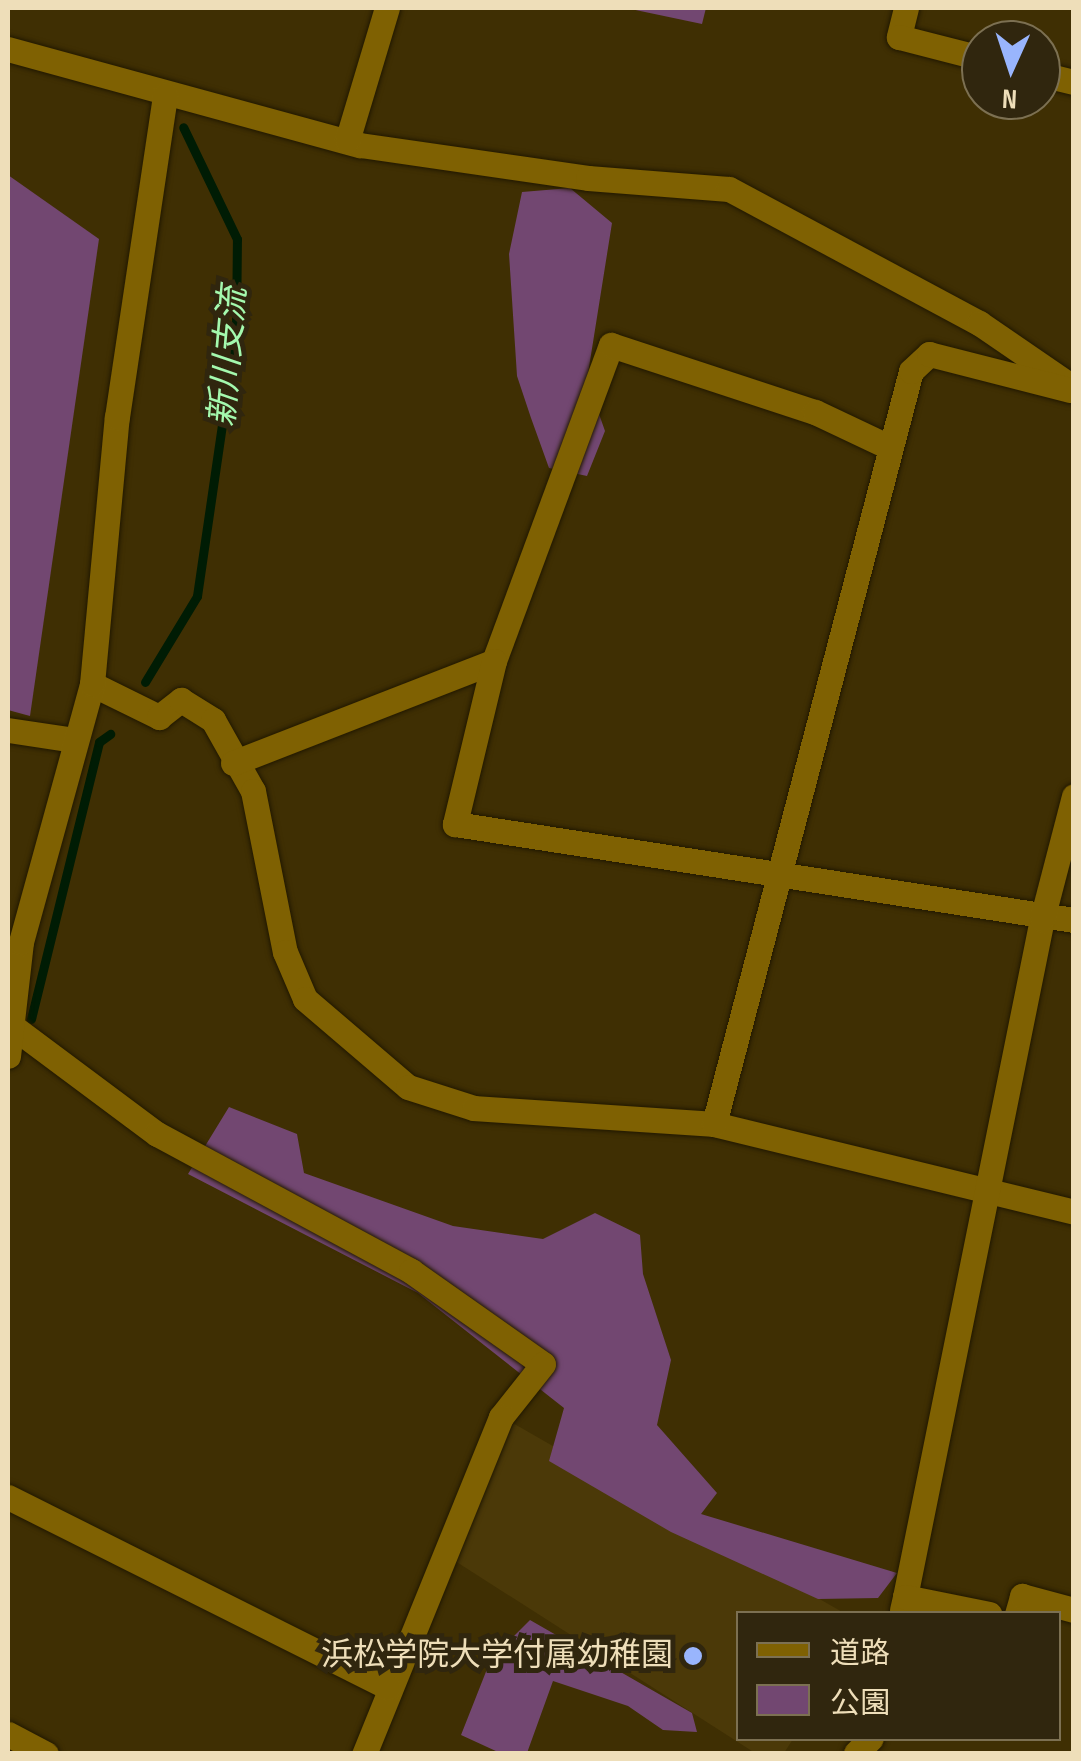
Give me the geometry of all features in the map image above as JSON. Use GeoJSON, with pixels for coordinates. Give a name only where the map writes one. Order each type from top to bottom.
{"type":"FeatureCollection","features":[{"type":"Feature","properties":{"kind":"street"},"geometry":{"type":"LineString","coordinates":[[348,142],[387,8]]}},
{"type":"Feature","properties":{"kind":"street"},"geometry":{"type":"LineString","coordinates":[[906,8],[899,36],[961,53]]}},
{"type":"Feature","properties":{"kind":"street"},"geometry":{"type":"LineString","coordinates":[[8,48],[166,95],[348,142],[569,176],[729,189],[979,323],[1074,389]]}},
{"type":"Feature","properties":{"kind":"street"},"geometry":{"type":"LineString","coordinates":[[8,1056],[16,1029],[21,942],[92,684],[117,417],[166,95]]}},
{"type":"Feature","properties":{"kind":"street"},"geometry":{"type":"LineString","coordinates":[[889,447],[814,412],[611,346],[494,661],[455,824],[784,872],[1042,919],[1074,920]]}},
{"type":"Feature","properties":{"kind":"street"},"geometry":{"type":"LineString","coordinates":[[714,1124],[784,872],[910,371],[928,354],[1074,389]]}},
{"type":"Feature","properties":{"kind":"street"},"geometry":{"type":"LineString","coordinates":[[233,763],[494,661]]}},
{"type":"Feature","properties":{"kind":"street"},"geometry":{"type":"LineString","coordinates":[[92,684],[159,716],[181,700],[213,720],[233,763],[253,792],[286,952],[305,1000],[408,1087],[474,1108],[714,1124],[1074,1212]]}},
{"type":"Feature","properties":{"kind":"street"},"geometry":{"type":"LineString","coordinates":[[8,730],[75,740]]}},
{"type":"Feature","properties":{"kind":"street"},"geometry":{"type":"LineString","coordinates":[[961,1611],[903,1605],[1042,919],[1074,796]]}},
{"type":"Feature","properties":{"kind":"street"},"geometry":{"type":"LineString","coordinates":[[16,1029],[157,1134],[411,1270],[543,1364],[501,1417],[364,1754]]}},
{"type":"Feature","properties":{"kind":"street"},"geometry":{"type":"LineString","coordinates":[[8,1497],[388,1687]]}},
{"type":"Feature","properties":{"kind":"street"},"geometry":{"type":"LineString","coordinates":[[1018,1611],[1022,1596],[1074,1610]]}},
{"type":"Feature","properties":{"kind":"street"},"geometry":{"type":"LineString","coordinates":[[8,1734],[46,1754]]}},
{"type":"Feature","properties":{"kind":"shaded area"},"geometry":{"type":"Polygon","coordinates":[[[511,1422],[841,1611],[736,1611],[736,1741],[452,1559],[511,1422]]]}},
{"type":"Feature","properties":{"kind":"shaded area"},"geometry":{"type":"Polygon","coordinates":[[[736,1741],[792,1741],[784,1753],[755,1753],[736,1741]]]}},
{"type":"Feature","properties":{"kind":"green space"},"geometry":{"type":"Polygon","coordinates":[[[626,8],[706,8],[702,24],[626,8]]]}},
{"type":"Feature","properties":{"kind":"green space"},"geometry":{"type":"Polygon","coordinates":[[[8,175],[99,239],[30,716],[8,710],[8,175]]]}},
{"type":"Feature","properties":{"kind":"green space"},"geometry":{"type":"Polygon","coordinates":[[[570,188],[612,223],[587,380],[605,431],[587,476],[549,468],[531,418],[517,376],[509,254],[522,192],[570,188]]]}},
{"type":"Feature","properties":{"kind":"green space"},"geometry":{"type":"Polygon","coordinates":[[[229,1107],[297,1134],[304,1173],[453,1226],[543,1239],[595,1213],[640,1235],[643,1274],[671,1360],[657,1425],[717,1493],[701,1514],[897,1573],[878,1598],[818,1599],[671,1532],[549,1461],[564,1408],[418,1293],[188,1174],[229,1107]]]}},
{"type":"Feature","properties":{"kind":"green space"},"geometry":{"type":"Polygon","coordinates":[[[530,1620],[692,1713],[697,1732],[663,1730],[628,1706],[553,1681],[527,1753],[498,1752],[461,1735],[491,1659],[530,1620]]]}},
{"type":"Feature","properties":{"kind":"waterway","name":"新川支流"},"geometry":{"type":"LineString","coordinates":[[145,682],[197,596],[236,330],[237,239],[183,127]]}},
{"type":"Feature","properties":{"kind":"waterway"},"geometry":{"type":"LineString","coordinates":[[31,1019],[99,742],[110,734]]}},
{"type":"Feature","properties":{"kind":"place","name":"浜松学院大学付属幼稚園"},"geometry":{"type":"Point","coordinates":[693,1656]}}]}
